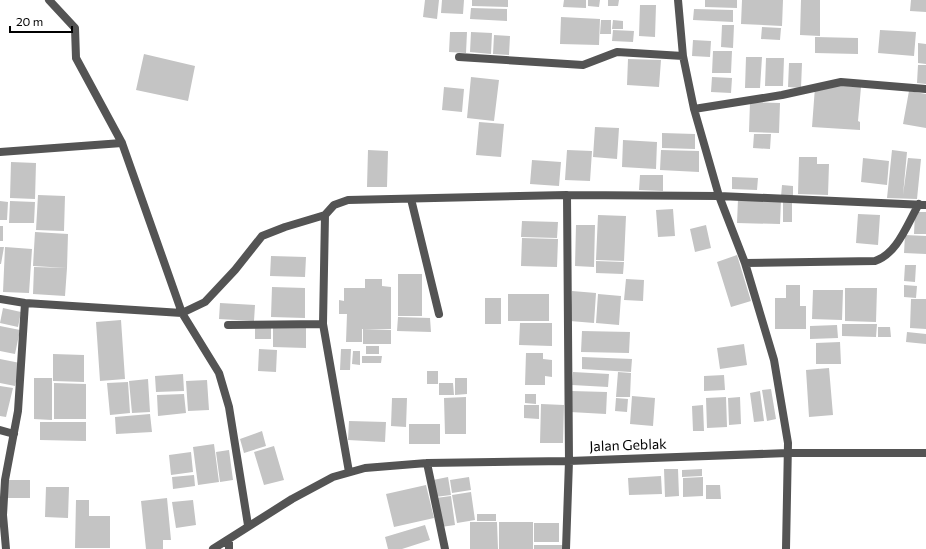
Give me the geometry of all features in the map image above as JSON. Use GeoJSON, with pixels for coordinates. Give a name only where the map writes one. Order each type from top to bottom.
{"type":"FeatureCollection","features":[{"type":"Feature","properties":{"kind":"street"},"geometry":{"type":"LineString","coordinates":[[49,0],[75,28],[76,58],[122,143],[185,312],[219,373],[229,408],[248,525]]}},
{"type":"Feature","properties":{"kind":"street"},"geometry":{"type":"LineString","coordinates":[[678,0],[683,56],[694,109],[719,196],[745,263],[774,360],[786,423],[788,453],[786,549]]}},
{"type":"Feature","properties":{"kind":"street"},"geometry":{"type":"LineString","coordinates":[[459,57],[583,65],[617,52],[683,56]]}},
{"type":"Feature","properties":{"kind":"street"},"geometry":{"type":"LineString","coordinates":[[694,109],[782,95],[841,82],[926,89]]}},
{"type":"Feature","properties":{"kind":"street"},"geometry":{"type":"LineString","coordinates":[[0,152],[122,143]]}},
{"type":"Feature","properties":{"kind":"street"},"geometry":{"type":"LineString","coordinates":[[566,549],[569,461],[567,195]]}},
{"type":"Feature","properties":{"kind":"street"},"geometry":{"type":"LineString","coordinates":[[0,298],[25,303],[185,312],[205,302],[235,270],[262,236],[285,227],[325,215],[334,205],[348,200],[567,195],[719,196],[922,204]]}},
{"type":"Feature","properties":{"kind":"street"},"geometry":{"type":"LineString","coordinates":[[412,199],[439,314]]}},
{"type":"Feature","properties":{"kind":"street"},"geometry":{"type":"LineString","coordinates":[[745,263],[875,261],[890,253],[922,204]]}},
{"type":"Feature","properties":{"kind":"street"},"geometry":{"type":"LineString","coordinates":[[325,215],[323,324],[349,472]]}},
{"type":"Feature","properties":{"kind":"street"},"geometry":{"type":"LineString","coordinates":[[6,549],[2,515],[5,480],[14,434],[20,385],[25,303]]}},
{"type":"Feature","properties":{"kind":"street"},"geometry":{"type":"LineString","coordinates":[[228,325],[323,324]]}},
{"type":"Feature","properties":{"kind":"street"},"geometry":{"type":"LineString","coordinates":[[0,430],[14,434]]}},
{"type":"Feature","properties":{"kind":"street","name":"Jalan Geblak"},"geometry":{"type":"LineString","coordinates":[[213,549],[292,498],[333,477],[349,472],[386,466],[427,463],[569,461],[788,453],[926,453]]}},
{"type":"Feature","properties":{"kind":"street"},"geometry":{"type":"LineString","coordinates":[[427,463],[445,549]]}},
{"type":"Feature","properties":{"kind":"street"},"geometry":{"type":"LineString","coordinates":[[229,538],[229,549]]}},
{"type":"Feature","properties":{"kind":"building"},"geometry":{"type":"Polygon","coordinates":[[[425,0],[439,0],[437,19],[423,17],[425,0]]]}},
{"type":"Feature","properties":{"kind":"building"},"geometry":{"type":"Polygon","coordinates":[[[442,0],[464,0],[463,14],[441,13],[442,0]]]}},
{"type":"Feature","properties":{"kind":"building"},"geometry":{"type":"Polygon","coordinates":[[[472,0],[508,0],[508,7],[472,6],[472,0]]]}},
{"type":"Feature","properties":{"kind":"building"},"geometry":{"type":"Polygon","coordinates":[[[564,0],[586,0],[586,8],[563,7],[564,0]]]}},
{"type":"Feature","properties":{"kind":"building"},"geometry":{"type":"Polygon","coordinates":[[[588,0],[600,0],[599,7],[588,6],[588,0]]]}},
{"type":"Feature","properties":{"kind":"building"},"geometry":{"type":"Polygon","coordinates":[[[608,0],[619,0],[618,6],[608,6],[608,0]]]}},
{"type":"Feature","properties":{"kind":"building"},"geometry":{"type":"Polygon","coordinates":[[[705,0],[737,0],[737,8],[705,7],[705,0]]]}},
{"type":"Feature","properties":{"kind":"building"},"geometry":{"type":"Polygon","coordinates":[[[742,0],[783,0],[782,26],[741,24],[742,0]]]}},
{"type":"Feature","properties":{"kind":"building"},"geometry":{"type":"Polygon","coordinates":[[[801,0],[820,0],[820,36],[800,35],[801,0]]]}},
{"type":"Feature","properties":{"kind":"building"},"geometry":{"type":"Polygon","coordinates":[[[911,0],[926,0],[926,12],[910,11],[911,0]]]}},
{"type":"Feature","properties":{"kind":"building"},"geometry":{"type":"Polygon","coordinates":[[[640,5],[656,5],[655,37],[639,36],[640,5]]]}},
{"type":"Feature","properties":{"kind":"building"},"geometry":{"type":"Polygon","coordinates":[[[471,8],[507,9],[507,21],[470,19],[471,8]]]}},
{"type":"Feature","properties":{"kind":"building"},"geometry":{"type":"Polygon","coordinates":[[[694,9],[733,10],[733,22],[693,20],[694,9]]]}},
{"type":"Feature","properties":{"kind":"building"},"geometry":{"type":"Polygon","coordinates":[[[561,17],[600,19],[599,45],[560,44],[561,17]]]}},
{"type":"Feature","properties":{"kind":"building"},"geometry":{"type":"Polygon","coordinates":[[[601,20],[611,20],[611,34],[600,34],[601,20]]]}},
{"type":"Feature","properties":{"kind":"building"},"geometry":{"type":"Polygon","coordinates":[[[613,20],[623,21],[623,29],[612,29],[613,20]]]}},
{"type":"Feature","properties":{"kind":"building"},"geometry":{"type":"Polygon","coordinates":[[[722,25],[734,25],[733,48],[721,47],[722,25]]]}},
{"type":"Feature","properties":{"kind":"building"},"geometry":{"type":"Polygon","coordinates":[[[762,27],[781,28],[780,40],[761,39],[762,27]]]}},
{"type":"Feature","properties":{"kind":"building"},"geometry":{"type":"Polygon","coordinates":[[[613,30],[634,31],[633,42],[612,41],[613,30]]]}},
{"type":"Feature","properties":{"kind":"building"},"geometry":{"type":"Polygon","coordinates":[[[880,30],[916,32],[914,56],[878,53],[880,30]]]}},
{"type":"Feature","properties":{"kind":"building"},"geometry":{"type":"Polygon","coordinates":[[[450,32],[467,32],[466,53],[449,52],[450,32]]]}},
{"type":"Feature","properties":{"kind":"building"},"geometry":{"type":"Polygon","coordinates":[[[471,32],[492,33],[491,54],[470,52],[471,32]]]}},
{"type":"Feature","properties":{"kind":"building"},"geometry":{"type":"Polygon","coordinates":[[[494,35],[510,36],[509,55],[493,54],[494,35]]]}},
{"type":"Feature","properties":{"kind":"building"},"geometry":{"type":"Polygon","coordinates":[[[815,37],[858,38],[858,54],[815,53],[815,37]]]}},
{"type":"Feature","properties":{"kind":"building"},"geometry":{"type":"Polygon","coordinates":[[[693,40],[711,41],[710,57],[692,56],[693,40]]]}},
{"type":"Feature","properties":{"kind":"building"},"geometry":{"type":"Polygon","coordinates":[[[918,43],[926,44],[926,64],[918,63],[918,43]]]}},
{"type":"Feature","properties":{"kind":"building"},"geometry":{"type":"Polygon","coordinates":[[[713,51],[732,51],[731,73],[712,73],[713,51]]]}},
{"type":"Feature","properties":{"kind":"building"},"geometry":{"type":"Polygon","coordinates":[[[144,54],[195,66],[188,101],[136,90],[144,54]]]}},
{"type":"Feature","properties":{"kind":"building"},"geometry":{"type":"Polygon","coordinates":[[[746,57],[762,57],[760,88],[745,88],[746,57]]]}},
{"type":"Feature","properties":{"kind":"building"},"geometry":{"type":"Polygon","coordinates":[[[766,58],[784,58],[783,86],[765,86],[766,58]]]}},
{"type":"Feature","properties":{"kind":"building"},"geometry":{"type":"Polygon","coordinates":[[[628,59],[661,60],[659,87],[627,85],[628,59]]]}},
{"type":"Feature","properties":{"kind":"building"},"geometry":{"type":"Polygon","coordinates":[[[789,63],[802,63],[801,88],[788,87],[789,63]]]}},
{"type":"Feature","properties":{"kind":"building"},"geometry":{"type":"Polygon","coordinates":[[[918,65],[926,65],[926,84],[917,83],[918,65]]]}},
{"type":"Feature","properties":{"kind":"building"},"geometry":{"type":"Polygon","coordinates":[[[471,77],[499,80],[494,121],[467,118],[471,77]]]}},
{"type":"Feature","properties":{"kind":"building"},"geometry":{"type":"Polygon","coordinates":[[[712,77],[732,78],[731,93],[711,92],[712,77]]]}},
{"type":"Feature","properties":{"kind":"building"},"geometry":{"type":"Polygon","coordinates":[[[833,85],[861,87],[858,121],[860,122],[860,130],[812,127],[815,87],[833,88],[833,85]]]}},
{"type":"Feature","properties":{"kind":"building"},"geometry":{"type":"Polygon","coordinates":[[[444,87],[464,89],[462,112],[442,110],[444,87]]]}},
{"type":"Feature","properties":{"kind":"building"},"geometry":{"type":"Polygon","coordinates":[[[909,91],[926,94],[926,128],[903,124],[909,91]]]}},
{"type":"Feature","properties":{"kind":"building"},"geometry":{"type":"Polygon","coordinates":[[[750,102],[780,103],[779,133],[749,132],[750,102]]]}},
{"type":"Feature","properties":{"kind":"building"},"geometry":{"type":"Polygon","coordinates":[[[479,122],[504,124],[501,157],[476,155],[479,122]]]}},
{"type":"Feature","properties":{"kind":"building"},"geometry":{"type":"Polygon","coordinates":[[[595,127],[619,128],[617,159],[593,157],[595,127]]]}},
{"type":"Feature","properties":{"kind":"building"},"geometry":{"type":"Polygon","coordinates":[[[662,133],[695,134],[695,149],[662,148],[662,133]]]}},
{"type":"Feature","properties":{"kind":"building"},"geometry":{"type":"Polygon","coordinates":[[[754,134],[771,134],[770,149],[753,148],[754,134]]]}},
{"type":"Feature","properties":{"kind":"building"},"geometry":{"type":"Polygon","coordinates":[[[623,140],[657,142],[656,169],[622,167],[623,140]]]}},
{"type":"Feature","properties":{"kind":"building"},"geometry":{"type":"Polygon","coordinates":[[[368,150],[388,151],[387,187],[367,187],[368,150]]]}},
{"type":"Feature","properties":{"kind":"building"},"geometry":{"type":"Polygon","coordinates":[[[567,150],[592,151],[590,181],[565,180],[567,150]]]}},
{"type":"Feature","properties":{"kind":"building"},"geometry":{"type":"Polygon","coordinates":[[[661,150],[699,151],[699,172],[660,170],[661,150]]]}},
{"type":"Feature","properties":{"kind":"building"},"geometry":{"type":"Polygon","coordinates":[[[892,150],[907,152],[903,195],[908,158],[921,159],[917,199],[887,198],[892,150]]]}},
{"type":"Feature","properties":{"kind":"building"},"geometry":{"type":"Polygon","coordinates":[[[799,157],[817,157],[817,164],[829,164],[828,195],[798,194],[799,157]]]}},
{"type":"Feature","properties":{"kind":"building"},"geometry":{"type":"Polygon","coordinates":[[[863,158],[889,161],[887,185],[861,182],[863,158]]]}},
{"type":"Feature","properties":{"kind":"building"},"geometry":{"type":"Polygon","coordinates":[[[532,160],[561,162],[559,186],[530,184],[532,160]]]}},
{"type":"Feature","properties":{"kind":"building"},"geometry":{"type":"Polygon","coordinates":[[[11,162],[36,163],[35,199],[10,198],[11,162]]]}},
{"type":"Feature","properties":{"kind":"building"},"geometry":{"type":"Polygon","coordinates":[[[640,175],[663,175],[663,191],[639,190],[640,175]]]}},
{"type":"Feature","properties":{"kind":"building"},"geometry":{"type":"Polygon","coordinates":[[[732,177],[758,178],[757,190],[732,189],[732,177]]]}},
{"type":"Feature","properties":{"kind":"building"},"geometry":{"type":"Polygon","coordinates":[[[782,185],[793,186],[793,197],[781,197],[782,185]]]}},
{"type":"Feature","properties":{"kind":"building"},"geometry":{"type":"Polygon","coordinates":[[[38,195],[65,196],[64,231],[36,230],[38,195]]]}},
{"type":"Feature","properties":{"kind":"building"},"geometry":{"type":"Polygon","coordinates":[[[738,199],[781,200],[780,224],[737,223],[738,199]]]}},
{"type":"Feature","properties":{"kind":"building"},"geometry":{"type":"Polygon","coordinates":[[[0,201],[8,202],[7,220],[0,220],[0,201]]]}},
{"type":"Feature","properties":{"kind":"building"},"geometry":{"type":"Polygon","coordinates":[[[10,201],[35,202],[34,223],[9,223],[10,201]]]}},
{"type":"Feature","properties":{"kind":"building"},"geometry":{"type":"Polygon","coordinates":[[[783,202],[792,202],[792,222],[783,222],[783,202]]]}},
{"type":"Feature","properties":{"kind":"building"},"geometry":{"type":"Polygon","coordinates":[[[673,209],[675,236],[658,237],[656,210],[673,209]]]}},
{"type":"Feature","properties":{"kind":"building"},"geometry":{"type":"Polygon","coordinates":[[[915,212],[926,212],[926,234],[914,234],[915,212]]]}},
{"type":"Feature","properties":{"kind":"building"},"geometry":{"type":"Polygon","coordinates":[[[858,214],[880,215],[878,245],[856,243],[858,214]]]}},
{"type":"Feature","properties":{"kind":"building"},"geometry":{"type":"Polygon","coordinates":[[[598,215],[626,216],[624,261],[596,260],[598,215]]]}},
{"type":"Feature","properties":{"kind":"building"},"geometry":{"type":"Polygon","coordinates":[[[522,221],[558,222],[557,238],[521,237],[522,221]]]}},
{"type":"Feature","properties":{"kind":"building"},"geometry":{"type":"Polygon","coordinates":[[[576,225],[595,225],[594,267],[575,266],[576,225]]]}},
{"type":"Feature","properties":{"kind":"building"},"geometry":{"type":"Polygon","coordinates":[[[706,225],[711,248],[695,252],[690,229],[706,225]]]}},
{"type":"Feature","properties":{"kind":"building"},"geometry":{"type":"Polygon","coordinates":[[[0,226],[3,226],[3,241],[0,241],[0,226]]]}},
{"type":"Feature","properties":{"kind":"building"},"geometry":{"type":"Polygon","coordinates":[[[35,232],[68,234],[67,268],[33,266],[35,232]]]}},
{"type":"Feature","properties":{"kind":"building"},"geometry":{"type":"Polygon","coordinates":[[[905,235],[926,236],[926,254],[904,253],[905,235]]]}},
{"type":"Feature","properties":{"kind":"building"},"geometry":{"type":"Polygon","coordinates":[[[522,238],[558,239],[557,267],[521,266],[522,238]]]}},
{"type":"Feature","properties":{"kind":"building"},"geometry":{"type":"Polygon","coordinates":[[[0,247],[4,247],[1,264],[0,264],[0,247]]]}},
{"type":"Feature","properties":{"kind":"building"},"geometry":{"type":"Polygon","coordinates":[[[5,247],[32,249],[29,293],[3,292],[5,247]]]}},
{"type":"Feature","properties":{"kind":"building"},"geometry":{"type":"Polygon","coordinates":[[[737,255],[751,301],[731,307],[717,262],[737,255]]]}},
{"type":"Feature","properties":{"kind":"building"},"geometry":{"type":"Polygon","coordinates":[[[271,256],[306,257],[305,277],[270,276],[271,256]]]}},
{"type":"Feature","properties":{"kind":"building"},"geometry":{"type":"Polygon","coordinates":[[[596,261],[624,262],[623,274],[596,273],[596,261]]]}},
{"type":"Feature","properties":{"kind":"building"},"geometry":{"type":"Polygon","coordinates":[[[905,265],[916,265],[915,282],[904,281],[905,265]]]}},
{"type":"Feature","properties":{"kind":"building"},"geometry":{"type":"Polygon","coordinates":[[[34,267],[67,268],[65,296],[33,294],[34,267]]]}},
{"type":"Feature","properties":{"kind":"building"},"geometry":{"type":"Polygon","coordinates":[[[398,274],[422,274],[422,316],[398,316],[398,274]]]}},
{"type":"Feature","properties":{"kind":"building"},"geometry":{"type":"Polygon","coordinates":[[[365,279],[382,279],[382,286],[391,287],[391,329],[362,329],[362,342],[346,342],[347,314],[339,314],[339,300],[344,301],[344,288],[365,288],[365,279]]]}},
{"type":"Feature","properties":{"kind":"building"},"geometry":{"type":"Polygon","coordinates":[[[626,279],[644,280],[643,301],[624,300],[626,279]]]}},
{"type":"Feature","properties":{"kind":"building"},"geometry":{"type":"Polygon","coordinates":[[[786,285],[800,285],[800,306],[806,306],[806,329],[775,329],[775,298],[786,298],[786,285]]]}},
{"type":"Feature","properties":{"kind":"building"},"geometry":{"type":"Polygon","coordinates":[[[904,285],[917,286],[916,298],[904,297],[904,285]]]}},
{"type":"Feature","properties":{"kind":"building"},"geometry":{"type":"Polygon","coordinates":[[[272,287],[305,288],[305,318],[271,317],[272,287]]]}},
{"type":"Feature","properties":{"kind":"building"},"geometry":{"type":"Polygon","coordinates":[[[845,288],[877,288],[876,322],[845,321],[845,288]]]}},
{"type":"Feature","properties":{"kind":"building"},"geometry":{"type":"Polygon","coordinates":[[[813,290],[843,290],[842,320],[812,319],[813,290]]]}},
{"type":"Feature","properties":{"kind":"building"},"geometry":{"type":"Polygon","coordinates":[[[572,291],[596,293],[594,323],[570,321],[572,291]]]}},
{"type":"Feature","properties":{"kind":"building"},"geometry":{"type":"Polygon","coordinates":[[[508,294],[549,294],[549,321],[508,321],[508,294]]]}},
{"type":"Feature","properties":{"kind":"building"},"geometry":{"type":"Polygon","coordinates":[[[598,294],[621,296],[619,325],[596,323],[598,294]]]}},
{"type":"Feature","properties":{"kind":"building"},"geometry":{"type":"Polygon","coordinates":[[[485,298],[501,298],[501,324],[485,324],[485,298]]]}},
{"type":"Feature","properties":{"kind":"building"},"geometry":{"type":"Polygon","coordinates":[[[911,299],[926,299],[926,329],[910,328],[911,299]]]}},
{"type":"Feature","properties":{"kind":"building"},"geometry":{"type":"Polygon","coordinates":[[[220,303],[255,305],[254,321],[219,319],[220,303]]]}},
{"type":"Feature","properties":{"kind":"building"},"geometry":{"type":"Polygon","coordinates":[[[3,308],[21,312],[18,327],[0,323],[3,308]]]}},
{"type":"Feature","properties":{"kind":"building"},"geometry":{"type":"Polygon","coordinates":[[[398,317],[430,318],[431,332],[397,331],[398,317]]]}},
{"type":"Feature","properties":{"kind":"building"},"geometry":{"type":"Polygon","coordinates":[[[121,320],[125,379],[100,381],[96,322],[121,320]]]}},
{"type":"Feature","properties":{"kind":"building"},"geometry":{"type":"Polygon","coordinates":[[[520,323],[552,323],[552,346],[519,345],[520,323]]]}},
{"type":"Feature","properties":{"kind":"building"},"geometry":{"type":"Polygon","coordinates":[[[842,324],[877,324],[876,337],[842,336],[842,324]]]}},
{"type":"Feature","properties":{"kind":"building"},"geometry":{"type":"Polygon","coordinates":[[[837,325],[838,338],[810,339],[810,326],[837,325]]]}},
{"type":"Feature","properties":{"kind":"building"},"geometry":{"type":"Polygon","coordinates":[[[0,326],[20,330],[15,354],[0,351],[0,326]]]}},
{"type":"Feature","properties":{"kind":"building"},"geometry":{"type":"Polygon","coordinates":[[[255,326],[271,326],[271,339],[255,339],[255,326]]]}},
{"type":"Feature","properties":{"kind":"building"},"geometry":{"type":"Polygon","coordinates":[[[273,327],[306,327],[306,348],[273,347],[273,327]]]}},
{"type":"Feature","properties":{"kind":"building"},"geometry":{"type":"Polygon","coordinates":[[[878,327],[890,327],[891,337],[878,337],[878,327]]]}},
{"type":"Feature","properties":{"kind":"building"},"geometry":{"type":"Polygon","coordinates":[[[363,329],[391,330],[391,344],[363,344],[363,329]]]}},
{"type":"Feature","properties":{"kind":"building"},"geometry":{"type":"Polygon","coordinates":[[[582,331],[630,332],[629,353],[581,352],[582,331]]]}},
{"type":"Feature","properties":{"kind":"building"},"geometry":{"type":"Polygon","coordinates":[[[907,332],[926,334],[926,344],[906,342],[907,332]]]}},
{"type":"Feature","properties":{"kind":"building"},"geometry":{"type":"Polygon","coordinates":[[[840,342],[841,364],[816,364],[816,343],[840,342]]]}},
{"type":"Feature","properties":{"kind":"building"},"geometry":{"type":"Polygon","coordinates":[[[744,344],[747,365],[720,369],[717,348],[744,344]]]}},
{"type":"Feature","properties":{"kind":"building"},"geometry":{"type":"Polygon","coordinates":[[[366,346],[379,346],[379,354],[366,354],[366,346]]]}},
{"type":"Feature","properties":{"kind":"building"},"geometry":{"type":"Polygon","coordinates":[[[259,349],[277,350],[276,372],[258,371],[259,349]]]}},
{"type":"Feature","properties":{"kind":"building"},"geometry":{"type":"Polygon","coordinates":[[[341,349],[351,349],[350,370],[340,370],[341,349]]]}},
{"type":"Feature","properties":{"kind":"building"},"geometry":{"type":"Polygon","coordinates":[[[353,351],[360,351],[360,365],[352,364],[353,351]]]}},
{"type":"Feature","properties":{"kind":"building"},"geometry":{"type":"Polygon","coordinates":[[[526,353],[543,353],[543,359],[552,360],[552,377],[545,376],[545,385],[525,385],[526,353]]]}},
{"type":"Feature","properties":{"kind":"building"},"geometry":{"type":"Polygon","coordinates":[[[53,354],[84,355],[84,382],[53,381],[53,354]]]}},
{"type":"Feature","properties":{"kind":"building"},"geometry":{"type":"Polygon","coordinates":[[[362,356],[382,356],[381,363],[362,363],[362,356]]]}},
{"type":"Feature","properties":{"kind":"building"},"geometry":{"type":"Polygon","coordinates":[[[582,357],[632,359],[631,372],[582,369],[582,357]]]}},
{"type":"Feature","properties":{"kind":"building"},"geometry":{"type":"Polygon","coordinates":[[[0,359],[20,363],[15,386],[0,383],[0,359]]]}},
{"type":"Feature","properties":{"kind":"building"},"geometry":{"type":"Polygon","coordinates":[[[829,368],[833,415],[809,417],[806,370],[829,368]]]}},
{"type":"Feature","properties":{"kind":"building"},"geometry":{"type":"Polygon","coordinates":[[[427,371],[438,371],[438,384],[427,384],[427,371]]]}},
{"type":"Feature","properties":{"kind":"building"},"geometry":{"type":"Polygon","coordinates":[[[573,372],[609,374],[608,387],[572,385],[573,372]]]}},
{"type":"Feature","properties":{"kind":"building"},"geometry":{"type":"Polygon","coordinates":[[[618,372],[631,373],[630,397],[616,397],[618,372]]]}},
{"type":"Feature","properties":{"kind":"building"},"geometry":{"type":"Polygon","coordinates":[[[183,374],[184,391],[156,392],[155,376],[183,374]]]}},
{"type":"Feature","properties":{"kind":"building"},"geometry":{"type":"Polygon","coordinates":[[[724,375],[725,390],[704,391],[704,376],[724,375]]]}},
{"type":"Feature","properties":{"kind":"building"},"geometry":{"type":"Polygon","coordinates":[[[34,378],[52,378],[52,420],[34,419],[34,378]]]}},
{"type":"Feature","properties":{"kind":"building"},"geometry":{"type":"Polygon","coordinates":[[[455,378],[467,378],[467,394],[455,395],[455,378]]]}},
{"type":"Feature","properties":{"kind":"building"},"geometry":{"type":"Polygon","coordinates":[[[148,379],[150,412],[132,413],[129,381],[148,379]]]}},
{"type":"Feature","properties":{"kind":"building"},"geometry":{"type":"Polygon","coordinates":[[[207,380],[209,410],[188,411],[186,381],[207,380]]]}},
{"type":"Feature","properties":{"kind":"building"},"geometry":{"type":"Polygon","coordinates":[[[128,382],[130,413],[110,415],[107,383],[128,382]]]}},
{"type":"Feature","properties":{"kind":"building"},"geometry":{"type":"Polygon","coordinates":[[[54,383],[86,384],[86,419],[54,419],[54,383]]]}},
{"type":"Feature","properties":{"kind":"building"},"geometry":{"type":"Polygon","coordinates":[[[439,383],[453,383],[454,395],[439,395],[439,383]]]}},
{"type":"Feature","properties":{"kind":"building"},"geometry":{"type":"Polygon","coordinates":[[[0,386],[13,388],[6,417],[0,416],[0,386]]]}},
{"type":"Feature","properties":{"kind":"building"},"geometry":{"type":"Polygon","coordinates":[[[771,389],[776,419],[767,421],[762,390],[771,389]]]}},
{"type":"Feature","properties":{"kind":"building"},"geometry":{"type":"Polygon","coordinates":[[[571,391],[607,392],[606,414],[570,412],[571,391]]]}},
{"type":"Feature","properties":{"kind":"building"},"geometry":{"type":"Polygon","coordinates":[[[760,391],[764,421],[754,422],[750,393],[760,391]]]}},
{"type":"Feature","properties":{"kind":"building"},"geometry":{"type":"Polygon","coordinates":[[[184,394],[186,413],[158,416],[157,395],[184,394]]]}},
{"type":"Feature","properties":{"kind":"building"},"geometry":{"type":"Polygon","coordinates":[[[525,394],[536,394],[536,404],[525,403],[525,394]]]}},
{"type":"Feature","properties":{"kind":"building"},"geometry":{"type":"Polygon","coordinates":[[[632,396],[655,398],[653,426],[630,424],[632,396]]]}},
{"type":"Feature","properties":{"kind":"building"},"geometry":{"type":"Polygon","coordinates":[[[466,397],[466,434],[445,434],[444,398],[466,397]]]}},
{"type":"Feature","properties":{"kind":"building"},"geometry":{"type":"Polygon","coordinates":[[[726,397],[727,427],[707,428],[706,398],[726,397]]]}},
{"type":"Feature","properties":{"kind":"building"},"geometry":{"type":"Polygon","coordinates":[[[740,397],[741,424],[729,425],[728,398],[740,397]]]}},
{"type":"Feature","properties":{"kind":"building"},"geometry":{"type":"Polygon","coordinates":[[[392,398],[407,398],[406,427],[391,426],[392,398]]]}},
{"type":"Feature","properties":{"kind":"building"},"geometry":{"type":"Polygon","coordinates":[[[616,398],[628,399],[627,412],[615,411],[616,398]]]}},
{"type":"Feature","properties":{"kind":"building"},"geometry":{"type":"Polygon","coordinates":[[[541,404],[564,405],[563,443],[540,443],[541,404]]]}},
{"type":"Feature","properties":{"kind":"building"},"geometry":{"type":"Polygon","coordinates":[[[524,405],[539,405],[539,419],[524,418],[524,405]]]}},
{"type":"Feature","properties":{"kind":"building"},"geometry":{"type":"Polygon","coordinates":[[[703,405],[704,431],[693,431],[692,406],[703,405]]]}},
{"type":"Feature","properties":{"kind":"building"},"geometry":{"type":"Polygon","coordinates":[[[150,414],[152,432],[116,434],[115,417],[150,414]]]}},
{"type":"Feature","properties":{"kind":"building"},"geometry":{"type":"Polygon","coordinates":[[[349,421],[386,422],[385,442],[348,440],[349,421]]]}},
{"type":"Feature","properties":{"kind":"building"},"geometry":{"type":"Polygon","coordinates":[[[40,422],[86,422],[86,441],[40,440],[40,422]]]}},
{"type":"Feature","properties":{"kind":"building"},"geometry":{"type":"Polygon","coordinates":[[[409,424],[440,424],[440,444],[409,444],[409,424]]]}},
{"type":"Feature","properties":{"kind":"building"},"geometry":{"type":"Polygon","coordinates":[[[262,431],[266,446],[244,453],[240,439],[262,431]]]}},
{"type":"Feature","properties":{"kind":"building"},"geometry":{"type":"Polygon","coordinates":[[[214,444],[219,482],[198,485],[193,447],[214,444]]]}},
{"type":"Feature","properties":{"kind":"building"},"geometry":{"type":"Polygon","coordinates":[[[274,446],[284,480],[264,485],[254,452],[274,446]]]}},
{"type":"Feature","properties":{"kind":"building"},"geometry":{"type":"Polygon","coordinates":[[[229,450],[233,480],[220,482],[216,452],[229,450]]]}},
{"type":"Feature","properties":{"kind":"building"},"geometry":{"type":"Polygon","coordinates":[[[191,452],[193,472],[171,475],[169,455],[191,452]]]}},
{"type":"Feature","properties":{"kind":"building"},"geometry":{"type":"Polygon","coordinates":[[[664,469],[678,469],[679,496],[665,497],[664,469]]]}},
{"type":"Feature","properties":{"kind":"building"},"geometry":{"type":"Polygon","coordinates":[[[702,469],[702,476],[682,477],[682,470],[702,469]]]}},
{"type":"Feature","properties":{"kind":"building"},"geometry":{"type":"Polygon","coordinates":[[[194,475],[195,486],[173,489],[172,477],[194,475]]]}},
{"type":"Feature","properties":{"kind":"building"},"geometry":{"type":"Polygon","coordinates":[[[661,476],[662,494],[629,495],[628,478],[661,476]]]}},
{"type":"Feature","properties":{"kind":"building"},"geometry":{"type":"Polygon","coordinates":[[[448,477],[451,495],[435,497],[433,480],[448,477]]]}},
{"type":"Feature","properties":{"kind":"building"},"geometry":{"type":"Polygon","coordinates":[[[469,477],[471,490],[452,493],[450,480],[469,477]]]}},
{"type":"Feature","properties":{"kind":"building"},"geometry":{"type":"Polygon","coordinates":[[[703,477],[703,496],[683,497],[683,478],[703,477]]]}},
{"type":"Feature","properties":{"kind":"building"},"geometry":{"type":"Polygon","coordinates":[[[8,480],[30,480],[30,498],[8,498],[8,480]]]}},
{"type":"Feature","properties":{"kind":"building"},"geometry":{"type":"Polygon","coordinates":[[[426,485],[434,518],[394,527],[386,494],[426,485]]]}},
{"type":"Feature","properties":{"kind":"building"},"geometry":{"type":"Polygon","coordinates":[[[706,485],[720,485],[721,499],[706,499],[706,485]]]}},
{"type":"Feature","properties":{"kind":"building"},"geometry":{"type":"Polygon","coordinates":[[[46,487],[69,487],[68,518],[45,517],[46,487]]]}},
{"type":"Feature","properties":{"kind":"building"},"geometry":{"type":"Polygon","coordinates":[[[471,492],[475,520],[457,523],[452,495],[471,492]]]}},
{"type":"Feature","properties":{"kind":"building"},"geometry":{"type":"Polygon","coordinates":[[[451,496],[455,525],[441,527],[436,498],[451,496]]]}},
{"type":"Feature","properties":{"kind":"building"},"geometry":{"type":"Polygon","coordinates":[[[167,498],[171,540],[163,540],[163,549],[146,549],[141,501],[167,498]]]}},
{"type":"Feature","properties":{"kind":"building"},"geometry":{"type":"Polygon","coordinates":[[[76,500],[89,500],[89,516],[110,516],[110,548],[75,548],[76,500]]]}},
{"type":"Feature","properties":{"kind":"building"},"geometry":{"type":"Polygon","coordinates":[[[193,500],[196,525],[176,528],[172,502],[193,500]]]}},
{"type":"Feature","properties":{"kind":"building"},"geometry":{"type":"Polygon","coordinates":[[[477,514],[496,514],[496,521],[477,521],[477,514]]]}},
{"type":"Feature","properties":{"kind":"building"},"geometry":{"type":"Polygon","coordinates":[[[470,522],[497,522],[498,549],[470,549],[470,522]]]}},
{"type":"Feature","properties":{"kind":"building"},"geometry":{"type":"Polygon","coordinates":[[[499,522],[533,522],[533,549],[499,549],[499,522]]]}},
{"type":"Feature","properties":{"kind":"building"},"geometry":{"type":"Polygon","coordinates":[[[534,523],[559,523],[559,542],[534,542],[534,523]]]}},
{"type":"Feature","properties":{"kind":"building"},"geometry":{"type":"Polygon","coordinates":[[[425,525],[430,540],[402,549],[388,549],[385,537],[425,525]]]}},
{"type":"Feature","properties":{"kind":"building"},"geometry":{"type":"Polygon","coordinates":[[[534,545],[562,545],[562,549],[534,549],[534,545]]]}}]}
